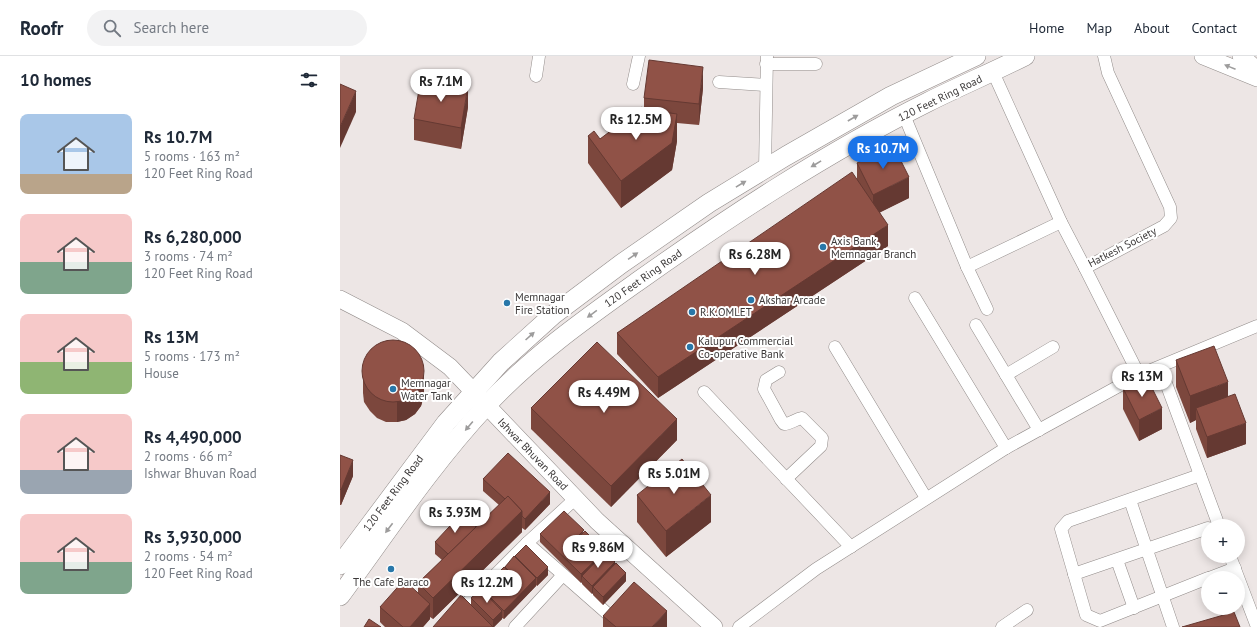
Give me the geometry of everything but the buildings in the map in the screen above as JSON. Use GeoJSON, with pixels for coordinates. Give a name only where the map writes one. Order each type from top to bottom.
{"type":"FeatureCollection","features":[{"type":"Feature","properties":{"kind":"main road","name":"120 Feet Ring Road"},"geometry":{"type":"LineString","coordinates":[[340,565],[446,423],[501,362],[553,315],[621,264],[709,203],[891,96],[976,56]]}},
{"type":"Feature","properties":{"kind":"main road","name":"120 Feet Ring Road"},"geometry":{"type":"LineString","coordinates":[[340,596],[438,463],[486,406],[526,368],[589,316],[683,249],[843,148],[904,115],[1025,56]]}},
{"type":"Feature","properties":{"kind":"street"},"geometry":{"type":"LineString","coordinates":[[536,76],[539,56]]}},
{"type":"Feature","properties":{"kind":"street"},"geometry":{"type":"LineString","coordinates":[[633,84],[639,56]]}},
{"type":"Feature","properties":{"kind":"street","name":"Hatkesh Society"},"geometry":{"type":"LineString","coordinates":[[993,72],[1061,222],[1085,268],[1164,226],[1171,218],[1170,207],[1108,73],[1104,56]]}},
{"type":"Feature","properties":{"kind":"street"},"geometry":{"type":"LineString","coordinates":[[1203,56],[1257,78]]}},
{"type":"Feature","properties":{"kind":"street"},"geometry":{"type":"LineString","coordinates":[[1241,56],[1257,70]]}},
{"type":"Feature","properties":{"kind":"street"},"geometry":{"type":"LineString","coordinates":[[765,169],[767,60],[816,64]]}},
{"type":"Feature","properties":{"kind":"street"},"geometry":{"type":"LineString","coordinates":[[719,82],[766,84]]}},
{"type":"Feature","properties":{"kind":"street"},"geometry":{"type":"LineString","coordinates":[[904,115],[987,309]]}},
{"type":"Feature","properties":{"kind":"street"},"geometry":{"type":"LineString","coordinates":[[968,267],[1061,222]]}},
{"type":"Feature","properties":{"kind":"street"},"geometry":{"type":"LineString","coordinates":[[1085,268],[1139,375]]}},
{"type":"Feature","properties":{"kind":"street"},"geometry":{"type":"LineString","coordinates":[[915,298],[1006,448]]}},
{"type":"Feature","properties":{"kind":"street","name":"Ishwar Bhuvan Road"},"geometry":{"type":"LineString","coordinates":[[340,299],[402,331],[450,366],[486,406],[597,521],[714,627]]}},
{"type":"Feature","properties":{"kind":"street"},"geometry":{"type":"LineString","coordinates":[[976,325],[1039,430]]}},
{"type":"Feature","properties":{"kind":"street"},"geometry":{"type":"LineString","coordinates":[[739,627],[816,569],[1006,448],[1139,375],[1257,326]]}},
{"type":"Feature","properties":{"kind":"street"},"geometry":{"type":"LineString","coordinates":[[834,347],[926,498]]}},
{"type":"Feature","properties":{"kind":"street"},"geometry":{"type":"LineString","coordinates":[[1006,375],[1053,347]]}},
{"type":"Feature","properties":{"kind":"street"},"geometry":{"type":"LineString","coordinates":[[1160,366],[1200,475],[1213,519]]}},
{"type":"Feature","properties":{"kind":"street"},"geometry":{"type":"LineString","coordinates":[[779,372],[766,380],[764,389],[781,420],[784,424],[789,424],[802,418],[822,438],[821,446],[786,479]]}},
{"type":"Feature","properties":{"kind":"street"},"geometry":{"type":"LineString","coordinates":[[704,392],[851,547]]}},
{"type":"Feature","properties":{"kind":"street"},"geometry":{"type":"LineString","coordinates":[[1200,475],[1068,521],[1061,529],[1086,615],[1100,621],[1201,581]]}},
{"type":"Feature","properties":{"kind":"street"},"geometry":{"type":"LineString","coordinates":[[446,624],[527,543],[575,499]]}},
{"type":"Feature","properties":{"kind":"street"},"geometry":{"type":"LineString","coordinates":[[1130,500],[1173,627]]}},
{"type":"Feature","properties":{"kind":"street"},"geometry":{"type":"LineString","coordinates":[[1074,574],[1201,531]]}},
{"type":"Feature","properties":{"kind":"street"},"geometry":{"type":"LineString","coordinates":[[527,543],[617,622],[612,627]]}},
{"type":"Feature","properties":{"kind":"street"},"geometry":{"type":"LineString","coordinates":[[1117,560],[1134,608]]}},
{"type":"Feature","properties":{"kind":"street"},"geometry":{"type":"LineString","coordinates":[[1233,563],[1257,627]]}},
{"type":"Feature","properties":{"kind":"street"},"geometry":{"type":"LineString","coordinates":[[1227,571],[1235,568]]}},
{"type":"Feature","properties":{"kind":"street"},"geometry":{"type":"LineString","coordinates":[[515,627],[564,575]]}},
{"type":"Feature","properties":{"kind":"street"},"geometry":{"type":"LineString","coordinates":[[1002,627],[1027,610]]}},
{"type":"Feature","properties":{"kind":"place","name":"Axis Bank, Memnagar Branch"},"geometry":{"type":"Point","coordinates":[823,247]}},
{"type":"Feature","properties":{"kind":"place","name":"Akshar Arcade"},"geometry":{"type":"Point","coordinates":[751,300]}},
{"type":"Feature","properties":{"kind":"place","name":"Memnagar Fire Station"},"geometry":{"type":"Point","coordinates":[507,303]}},
{"type":"Feature","properties":{"kind":"place","name":"R.K.OMLET"},"geometry":{"type":"Point","coordinates":[692,312]}},
{"type":"Feature","properties":{"kind":"place","name":"Kalupur Commercial Co-operative Bank"},"geometry":{"type":"Point","coordinates":[690,347]}},
{"type":"Feature","properties":{"kind":"place","name":"Memnagar Water Tank"},"geometry":{"type":"Point","coordinates":[393,389]}},
{"type":"Feature","properties":{"kind":"place","name":"The Cafe Baraco"},"geometry":{"type":"Point","coordinates":[391,569]}}]}
